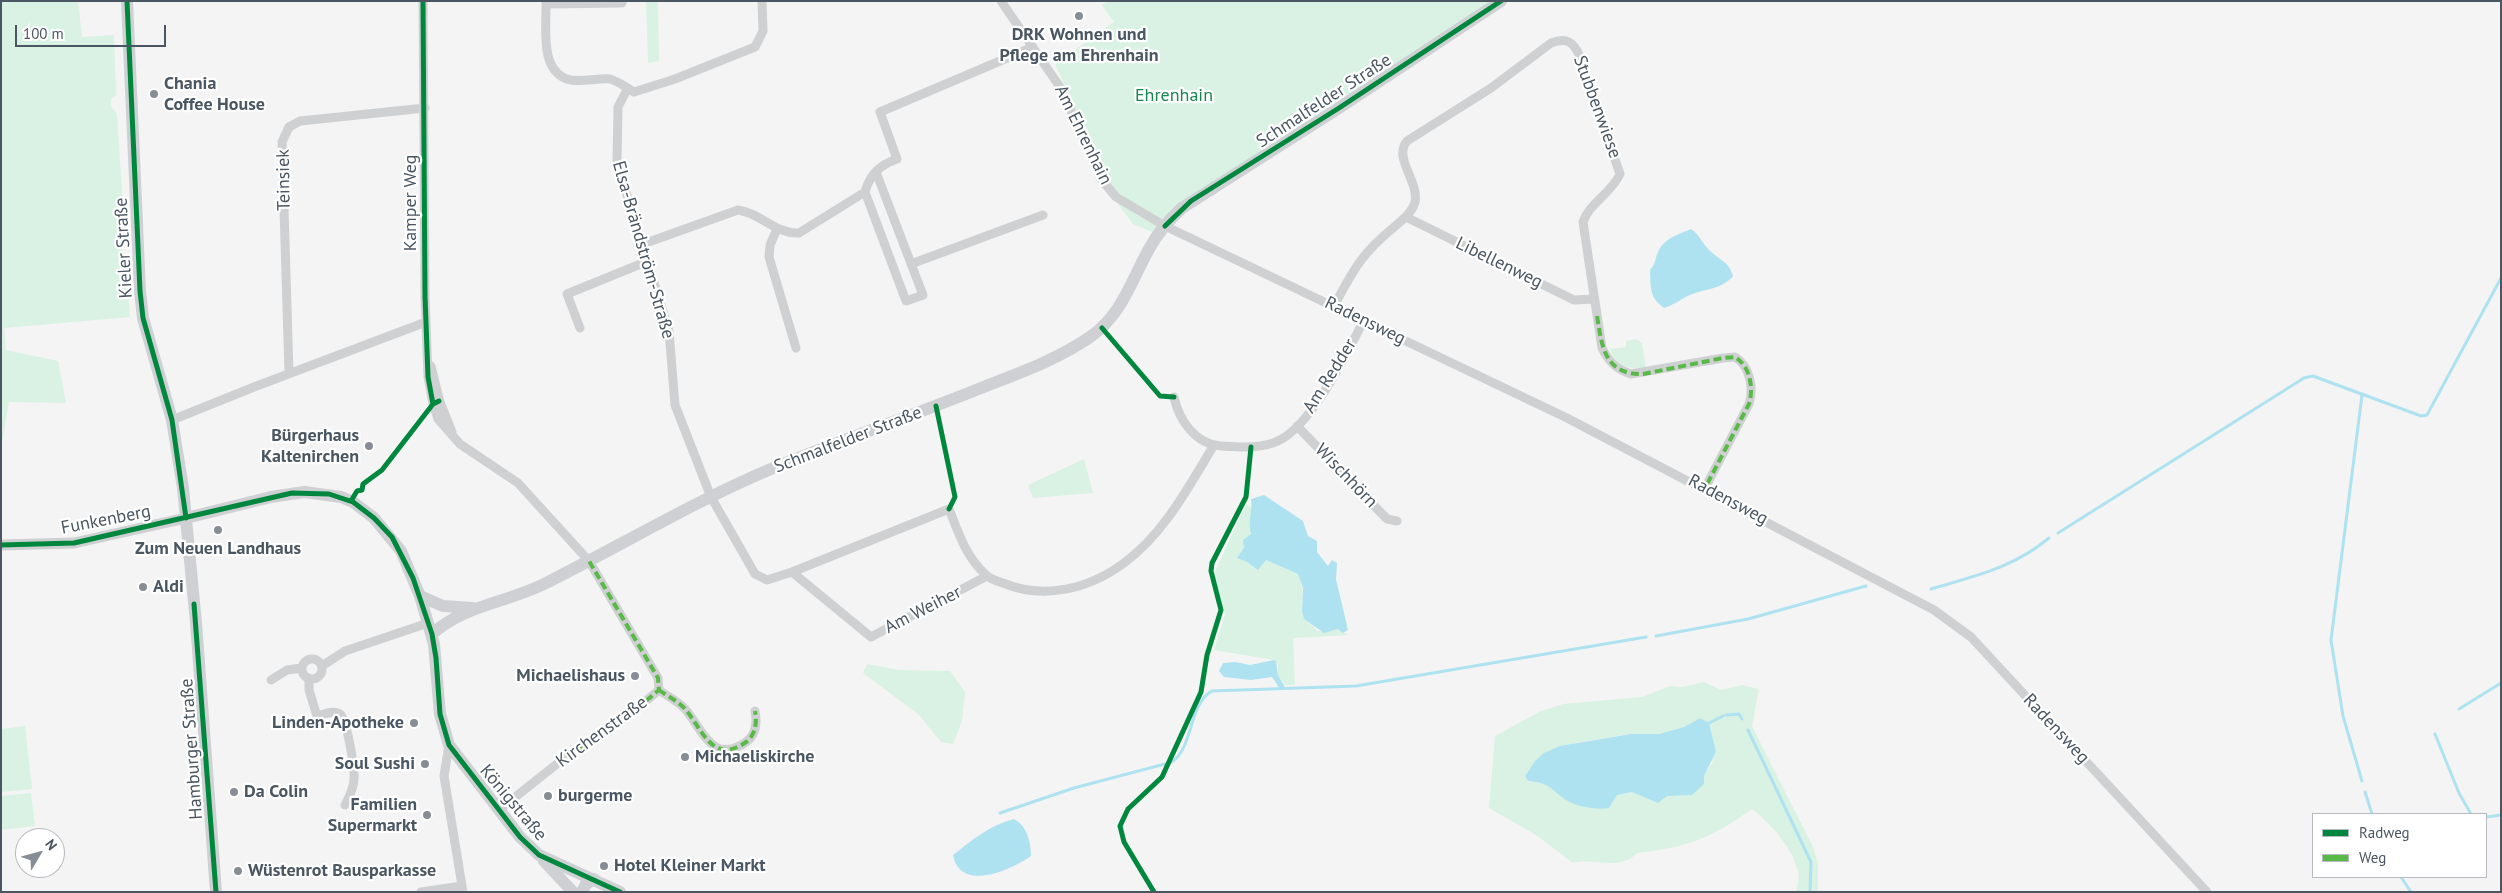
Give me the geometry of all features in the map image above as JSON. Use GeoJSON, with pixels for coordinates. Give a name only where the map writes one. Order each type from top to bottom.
{"type":"FeatureCollection","features":[{"type":"Feature","properties":{"kind":"main road","name":"Kieler Straße"},"geometry":{"type":"LineString","coordinates":[[127,1],[140,291],[143,318],[172,420],[186,518]]}},
{"type":"Feature","properties":{"kind":"main road","name":"Schmalfelder Straße"},"geometry":{"type":"LineString","coordinates":[[430,628],[472,608],[522,594],[711,497],[777,467],[936,406],[1060,355],[1102,328],[1117,311],[1149,249],[1164,226],[1192,201],[1340,108],[1501,1]]}},
{"type":"Feature","properties":{"kind":"main road"},"geometry":{"type":"LineString","coordinates":[[186,518],[292,493],[317,492],[341,497],[363,509],[392,537],[406,562],[420,596],[430,628],[436,658],[439,708],[449,745]]}},
{"type":"Feature","properties":{"kind":"main road","name":"Hamburger Straße"},"geometry":{"type":"LineString","coordinates":[[186,518],[216,892]]}},
{"type":"Feature","properties":{"kind":"main road","name":"Schmalfelder Straße"},"geometry":{"type":"LineString","coordinates":[[420,596],[443,606],[472,608]]}},
{"type":"Feature","properties":{"kind":"main road","name":"Königstraße"},"geometry":{"type":"LineString","coordinates":[[449,745],[520,837],[539,855],[620,892]]}},
{"type":"Feature","properties":{"kind":"main road"},"geometry":{"type":"LineString","coordinates":[[539,855],[573,892]]}},
{"type":"Feature","properties":{"kind":"main road"},"geometry":{"type":"LineString","coordinates":[[582,892],[586,884],[594,880]]}},
{"type":"Feature","properties":{"kind":"street","name":"Kamper Weg"},"geometry":{"type":"LineString","coordinates":[[423,1],[426,322],[429,360],[428,377],[433,404],[438,419],[466,448],[518,482],[589,561]]}},
{"type":"Feature","properties":{"kind":"street"},"geometry":{"type":"LineString","coordinates":[[622,3],[546,3],[547,54],[552,67],[560,76],[572,80],[612,79],[634,92],[655,86],[755,47],[763,32],[762,1]]}},
{"type":"Feature","properties":{"kind":"street","name":"Am Ehrenhain"},"geometry":{"type":"LineString","coordinates":[[1001,1],[1062,90],[1101,179],[1116,197],[1164,226]]}},
{"type":"Feature","properties":{"kind":"street","name":"Stubbenwiese"},"geometry":{"type":"LineString","coordinates":[[1334,306],[1359,260],[1378,240],[1406,217],[1415,203],[1416,188],[1402,153],[1402,147],[1406,141],[1491,88],[1552,43],[1568,40],[1576,47],[1580,57],[1620,174],[1615,186],[1586,212],[1583,222],[1602,348],[1608,360],[1620,371],[1631,374],[1643,374],[1735,357],[1746,366],[1752,394],[1705,488]]}},
{"type":"Feature","properties":{"kind":"street"},"geometry":{"type":"LineString","coordinates":[[876,172],[923,295],[906,301],[865,192],[868,181],[880,165],[897,159],[880,112],[1033,47]]}},
{"type":"Feature","properties":{"kind":"street","name":"Elsa-Brändström-Straße"},"geometry":{"type":"LineString","coordinates":[[628,88],[618,107],[616,150],[628,201],[669,331],[675,405],[711,497],[756,574],[767,580],[792,572],[949,510],[967,553],[987,576]]}},
{"type":"Feature","properties":{"kind":"street","name":"Teinsiek"},"geometry":{"type":"LineString","coordinates":[[289,373],[282,142],[289,127],[300,121],[425,108]]}},
{"type":"Feature","properties":{"kind":"street"},"geometry":{"type":"LineString","coordinates":[[643,244],[738,210],[750,212],[776,229],[788,233],[799,232],[865,192]]}},
{"type":"Feature","properties":{"kind":"street"},"geometry":{"type":"LineString","coordinates":[[911,264],[1043,215]]}},
{"type":"Feature","properties":{"kind":"street","name":"Libellenweg"},"geometry":{"type":"LineString","coordinates":[[1406,217],[1574,300],[1594,299]]}},
{"type":"Feature","properties":{"kind":"street","name":"Radensweg"},"geometry":{"type":"LineString","coordinates":[[1164,226],[1567,418],[1705,488],[1934,610],[1971,637],[2207,892]]}},
{"type":"Feature","properties":{"kind":"street"},"geometry":{"type":"LineString","coordinates":[[776,229],[770,245],[769,257],[796,348]]}},
{"type":"Feature","properties":{"kind":"street"},"geometry":{"type":"LineString","coordinates":[[580,328],[567,294],[648,261]]}},
{"type":"Feature","properties":{"kind":"street","name":"Am Redder"},"geometry":{"type":"LineString","coordinates":[[1214,445],[1262,446],[1279,441],[1297,426],[1328,385],[1364,320]]}},
{"type":"Feature","properties":{"kind":"street"},"geometry":{"type":"LineString","coordinates":[[172,420],[289,373],[426,322]]}},
{"type":"Feature","properties":{"kind":"street","name":"Kamper Weg"},"geometry":{"type":"LineString","coordinates":[[429,360],[440,402],[452,432]]}},
{"type":"Feature","properties":{"kind":"street"},"geometry":{"type":"LineString","coordinates":[[987,576],[1018,590],[1048,592],[1089,584],[1125,563],[1154,535],[1176,506],[1214,445],[1202,440],[1186,426],[1177,410],[1174,397]]}},
{"type":"Feature","properties":{"kind":"street","name":"Wischhörn"},"geometry":{"type":"LineString","coordinates":[[1297,426],[1387,519],[1398,521]]}},
{"type":"Feature","properties":{"kind":"street","name":"Funkenberg"},"geometry":{"type":"LineString","coordinates":[[1,545],[74,543],[186,518]]}},
{"type":"Feature","properties":{"kind":"street","name":"Kirchenstraße"},"geometry":{"type":"LineString","coordinates":[[499,810],[558,763],[629,715],[659,690],[658,678],[589,561]]}},
{"type":"Feature","properties":{"kind":"street","name":"Am Weiher"},"geometry":{"type":"LineString","coordinates":[[792,572],[871,637],[987,576]]}},
{"type":"Feature","properties":{"kind":"street"},"geometry":{"type":"LineString","coordinates":[[322,666],[318,661],[311,659],[306,661],[302,668],[304,675],[309,678],[320,676],[322,666],[345,651],[430,628]]}},
{"type":"Feature","properties":{"kind":"street"},"geometry":{"type":"LineString","coordinates":[[271,680],[287,670],[302,668]]}},
{"type":"Feature","properties":{"kind":"street"},"geometry":{"type":"LineString","coordinates":[[309,678],[309,690],[317,716],[335,712],[344,720],[355,774],[353,787],[345,805]]}},
{"type":"Feature","properties":{"kind":"street"},"geometry":{"type":"LineString","coordinates":[[659,690],[683,706],[704,739],[716,748],[727,750],[748,741],[758,724],[755,711]]}},
{"type":"Feature","properties":{"kind":"street"},"geometry":{"type":"LineString","coordinates":[[421,892],[463,889],[444,776],[449,745]]}},
{"type":"Feature","properties":{"kind":"green space"},"geometry":{"type":"Polygon","coordinates":[[[1,1],[78,1],[82,37],[114,35],[116,95],[111,99],[111,106],[117,114],[124,223],[120,231],[119,242],[125,253],[130,317],[4,328],[6,350],[58,361],[66,403],[9,402],[1,448],[1,1]]]}},
{"type":"Feature","properties":{"kind":"green space"},"geometry":{"type":"Polygon","coordinates":[[[646,1],[658,1],[659,61],[648,63],[646,1]]]}},
{"type":"Feature","properties":{"kind":"green space","name":"Ehrenhain"},"geometry":{"type":"Polygon","coordinates":[[[1108,1],[1489,1],[1470,18],[1152,232],[1133,224],[1118,204],[1055,64],[1114,22],[1102,5],[1108,1]]]}},
{"type":"Feature","properties":{"kind":"green space"},"geometry":{"type":"Polygon","coordinates":[[[1636,339],[1642,343],[1646,368],[1624,366],[1612,355],[1610,349],[1626,347],[1626,341],[1636,339]]]}},
{"type":"Feature","properties":{"kind":"green space"},"geometry":{"type":"Polygon","coordinates":[[[1084,459],[1093,493],[1033,498],[1028,485],[1084,459]]]}},
{"type":"Feature","properties":{"kind":"green space"},"geometry":{"type":"Polygon","coordinates":[[[1246,504],[1252,508],[1249,528],[1251,534],[1237,558],[1258,570],[1266,560],[1298,574],[1302,586],[1302,614],[1304,619],[1317,631],[1338,629],[1349,635],[1293,638],[1295,685],[1285,685],[1278,675],[1278,664],[1274,660],[1214,650],[1225,614],[1214,574],[1246,504]]]}},
{"type":"Feature","properties":{"kind":"green space"},"geometry":{"type":"Polygon","coordinates":[[[867,664],[899,670],[950,671],[965,692],[962,721],[953,744],[941,742],[918,714],[863,673],[867,664]]]}},
{"type":"Feature","properties":{"kind":"green space"},"geometry":{"type":"Polygon","coordinates":[[[1704,682],[1721,690],[1742,685],[1759,689],[1752,726],[1812,845],[1818,862],[1818,892],[1796,892],[1799,874],[1791,854],[1774,829],[1752,809],[1711,835],[1685,844],[1637,853],[1623,862],[1573,863],[1536,835],[1489,808],[1495,736],[1539,712],[1563,704],[1642,697],[1670,686],[1682,687],[1704,682]],[[1700,718],[1684,727],[1659,734],[1631,734],[1575,743],[1535,761],[1525,776],[1528,781],[1551,785],[1560,795],[1609,808],[1617,795],[1632,792],[1644,796],[1692,795],[1712,763],[1716,752],[1700,718]]]}},
{"type":"Feature","properties":{"kind":"green space"},"geometry":{"type":"Polygon","coordinates":[[[25,726],[32,789],[1,792],[1,729],[25,726]]]}},
{"type":"Feature","properties":{"kind":"green space"},"geometry":{"type":"Polygon","coordinates":[[[31,793],[35,826],[1,830],[1,796],[31,793]]]}},
{"type":"Feature","properties":{"kind":"water"},"geometry":{"type":"Polygon","coordinates":[[[1691,229],[1709,250],[1729,267],[1733,276],[1724,284],[1690,295],[1664,308],[1653,296],[1650,270],[1660,247],[1672,237],[1691,229]]]}},
{"type":"Feature","properties":{"kind":"water"},"geometry":{"type":"Polygon","coordinates":[[[1264,495],[1303,521],[1308,536],[1317,541],[1317,552],[1328,566],[1332,560],[1337,563],[1336,579],[1348,630],[1343,633],[1338,629],[1324,633],[1304,619],[1302,612],[1303,588],[1298,574],[1266,560],[1258,570],[1237,558],[1244,547],[1243,540],[1251,534],[1251,499],[1264,495]]]}},
{"type":"Feature","properties":{"kind":"water"},"geometry":{"type":"Polygon","coordinates":[[[1276,661],[1278,675],[1286,689],[1280,689],[1272,677],[1251,680],[1224,677],[1219,671],[1223,663],[1235,662],[1250,665],[1276,661]]]}},
{"type":"Feature","properties":{"kind":"water"},"geometry":{"type":"Polygon","coordinates":[[[1700,718],[1709,723],[1716,752],[1704,776],[1704,784],[1692,795],[1667,796],[1658,803],[1632,792],[1617,795],[1609,808],[1593,808],[1566,800],[1550,787],[1528,781],[1525,776],[1535,761],[1544,753],[1560,746],[1631,734],[1659,734],[1684,727],[1700,718]]]}},
{"type":"Feature","properties":{"kind":"water"},"geometry":{"type":"Polygon","coordinates":[[[1014,819],[1025,830],[1031,856],[1011,867],[987,875],[975,876],[965,873],[958,867],[953,855],[989,829],[1014,819]]]}},
{"type":"Feature","properties":{"kind":"waterway"},"geometry":{"type":"LineString","coordinates":[[2058,533],[2304,378],[2313,376],[2421,416],[2427,415],[2501,278]]}},
{"type":"Feature","properties":{"kind":"waterway"},"geometry":{"type":"LineString","coordinates":[[2362,395],[2331,640],[2343,716],[2362,781]]}},
{"type":"Feature","properties":{"kind":"waterway"},"geometry":{"type":"LineString","coordinates":[[1931,589],[2007,564],[2022,557],[2049,538]]}},
{"type":"Feature","properties":{"kind":"waterway"},"geometry":{"type":"LineString","coordinates":[[1656,636],[1748,619],[1866,586]]}},
{"type":"Feature","properties":{"kind":"waterway"},"geometry":{"type":"LineString","coordinates":[[1172,762],[1184,746],[1195,715],[1204,697],[1212,691],[1356,686],[1646,637]]}},
{"type":"Feature","properties":{"kind":"waterway"},"geometry":{"type":"LineString","coordinates":[[2459,709],[2501,683]]}},
{"type":"Feature","properties":{"kind":"waterway"},"geometry":{"type":"LineString","coordinates":[[1726,715],[1739,714],[1742,719]]}},
{"type":"Feature","properties":{"kind":"waterway"},"geometry":{"type":"LineString","coordinates":[[1709,723],[1723,716]]}},
{"type":"Feature","properties":{"kind":"waterway"},"geometry":{"type":"LineString","coordinates":[[1748,730],[1811,862],[1810,892]]}},
{"type":"Feature","properties":{"kind":"waterway"},"geometry":{"type":"LineString","coordinates":[[2435,734],[2459,793],[2470,813]]}},
{"type":"Feature","properties":{"kind":"waterway"},"geometry":{"type":"LineString","coordinates":[[1000,813],[1074,788],[1165,764]]}},
{"type":"Feature","properties":{"kind":"waterway"},"geometry":{"type":"LineString","coordinates":[[2365,792],[2372,813]]}},
{"type":"Feature","properties":{"kind":"waterway"},"geometry":{"type":"LineString","coordinates":[[2487,817],[2501,815]]}},
{"type":"Feature","properties":{"kind":"waterway"},"geometry":{"type":"LineString","coordinates":[[2402,878],[2411,892]]}},
{"type":"Feature","properties":{"kind":"marked path"},"geometry":{"type":"LineString","coordinates":[[1597,316],[1603,348],[1607,357],[1620,370],[1643,374],[1735,357],[1744,366],[1751,384],[1749,404],[1705,488]]}},
{"type":"Feature","properties":{"kind":"marked path"},"geometry":{"type":"LineString","coordinates":[[558,763],[629,715],[659,690],[658,678],[589,561]]}},
{"type":"Feature","properties":{"kind":"marked path"},"geometry":{"type":"LineString","coordinates":[[659,690],[685,709],[709,742],[725,750],[746,742],[752,736],[756,720],[755,711]]}},
{"type":"Feature","properties":{"kind":"cycle path"},"geometry":{"type":"LineString","coordinates":[[127,1],[140,291],[143,318],[172,420],[186,518]]}},
{"type":"Feature","properties":{"kind":"cycle path"},"geometry":{"type":"LineString","coordinates":[[423,1],[425,296],[428,377],[433,404]]}},
{"type":"Feature","properties":{"kind":"cycle path"},"geometry":{"type":"LineString","coordinates":[[1165,226],[1191,201],[1339,108],[1501,1]]}},
{"type":"Feature","properties":{"kind":"cycle path"},"geometry":{"type":"LineString","coordinates":[[1102,328],[1160,396],[1174,397]]}},
{"type":"Feature","properties":{"kind":"cycle path"},"geometry":{"type":"LineString","coordinates":[[351,501],[357,491],[362,490],[363,484],[382,470],[433,404],[439,401]]}},
{"type":"Feature","properties":{"kind":"cycle path"},"geometry":{"type":"LineString","coordinates":[[936,406],[955,497],[949,509]]}},
{"type":"Feature","properties":{"kind":"cycle path"},"geometry":{"type":"LineString","coordinates":[[1154,892],[1124,842],[1120,826],[1128,809],[1162,777],[1201,692],[1207,655],[1221,610],[1211,571],[1212,563],[1246,497],[1251,447]]}},
{"type":"Feature","properties":{"kind":"cycle path"},"geometry":{"type":"LineString","coordinates":[[1,545],[74,543],[292,493],[329,494],[353,502],[374,518],[392,537],[413,578],[432,634],[436,658],[440,714],[449,745],[520,837],[539,855],[620,892]]}},
{"type":"Feature","properties":{"kind":"cycle path"},"geometry":{"type":"LineString","coordinates":[[194,604],[216,892]]}},
{"type":"Feature","properties":{"kind":"place","name":"DRK Wohnen und Pflege am Ehrenhain"},"geometry":{"type":"Point","coordinates":[1079,16]}},
{"type":"Feature","properties":{"kind":"place","name":"Chania Coffee House"},"geometry":{"type":"Point","coordinates":[154,94]}},
{"type":"Feature","properties":{"kind":"place","name":"Bürgerhaus Kaltenirchen"},"geometry":{"type":"Point","coordinates":[369,446]}},
{"type":"Feature","properties":{"kind":"place","name":"Zum Neuen Landhaus"},"geometry":{"type":"Point","coordinates":[218,530]}},
{"type":"Feature","properties":{"kind":"place","name":"Aldi"},"geometry":{"type":"Point","coordinates":[143,587]}},
{"type":"Feature","properties":{"kind":"place","name":"Michaelishaus"},"geometry":{"type":"Point","coordinates":[635,676]}},
{"type":"Feature","properties":{"kind":"place","name":"Linden-Apotheke"},"geometry":{"type":"Point","coordinates":[414,723]}},
{"type":"Feature","properties":{"kind":"place","name":"Michaeliskirche"},"geometry":{"type":"Point","coordinates":[685,757]}},
{"type":"Feature","properties":{"kind":"place","name":"Soul Sushi"},"geometry":{"type":"Point","coordinates":[425,764]}},
{"type":"Feature","properties":{"kind":"place","name":"Da Colin"},"geometry":{"type":"Point","coordinates":[234,792]}},
{"type":"Feature","properties":{"kind":"place","name":"burgerme"},"geometry":{"type":"Point","coordinates":[548,796]}},
{"type":"Feature","properties":{"kind":"place","name":"Familien Supermarkt"},"geometry":{"type":"Point","coordinates":[427,815]}},
{"type":"Feature","properties":{"kind":"place","name":"Hotel Kleiner Markt"},"geometry":{"type":"Point","coordinates":[604,866]}},
{"type":"Feature","properties":{"kind":"place","name":"Wüstenrot Bausparkasse"},"geometry":{"type":"Point","coordinates":[238,871]}}]}
